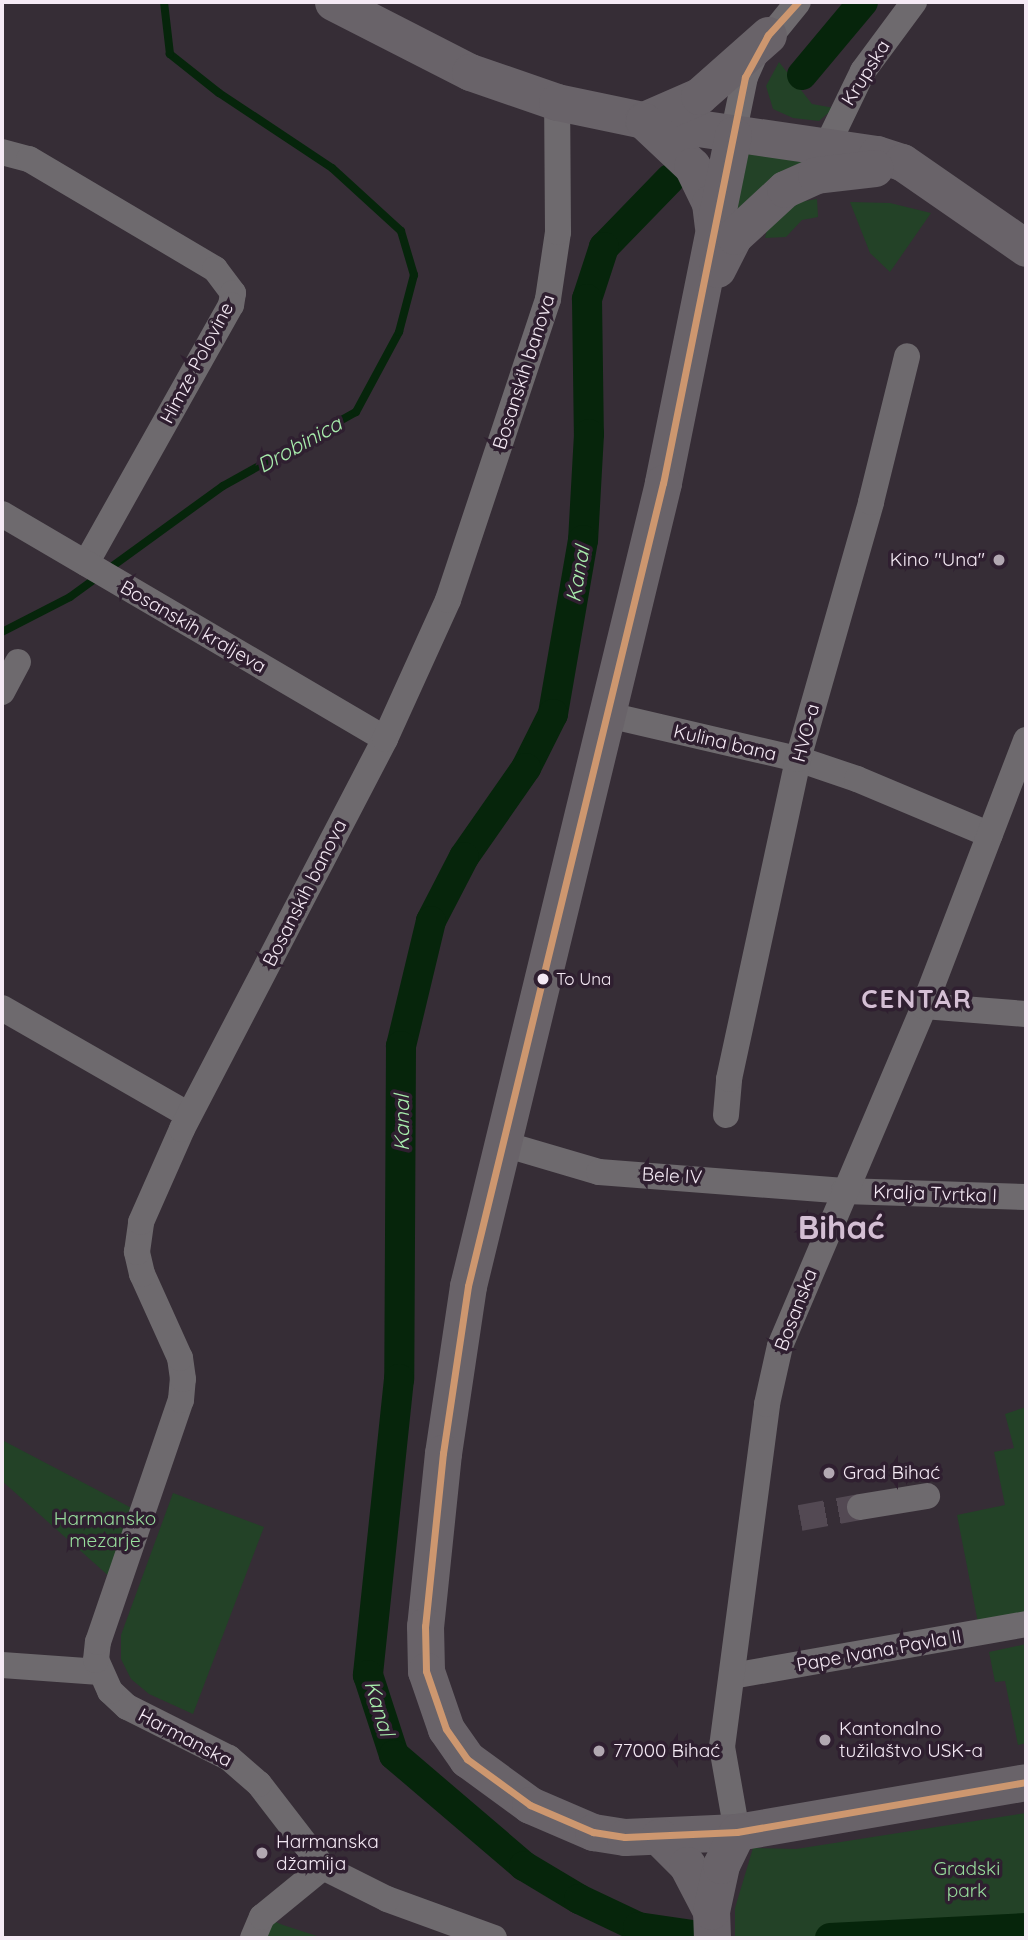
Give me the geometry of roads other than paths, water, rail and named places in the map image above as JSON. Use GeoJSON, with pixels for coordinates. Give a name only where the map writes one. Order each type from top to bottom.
{"type":"FeatureCollection","features":[{"type":"Feature","properties":{"kind":"main road"},"geometry":{"type":"LineString","coordinates":[[333,2],[470,72],[557,102],[733,135],[819,160],[877,154],[921,174],[1026,247]]}},
{"type":"Feature","properties":{"kind":"main road"},"geometry":{"type":"LineString","coordinates":[[643,120],[699,96],[768,35]]}},
{"type":"Feature","properties":{"kind":"main road"},"geometry":{"type":"LineString","coordinates":[[643,120],[692,166],[710,203],[714,235]]}},
{"type":"Feature","properties":{"kind":"main road"},"geometry":{"type":"LineString","coordinates":[[733,135],[704,295],[663,483],[604,714],[504,1144],[468,1286],[443,1453],[425,1626],[426,1671],[446,1729],[467,1759],[530,1805],[593,1832],[659,1837],[737,1832],[1026,1782]]}},
{"type":"Feature","properties":{"kind":"main road"},"geometry":{"type":"LineString","coordinates":[[704,295],[734,236],[759,209],[819,160]]}},
{"type":"Feature","properties":{"kind":"main road"},"geometry":{"type":"LineString","coordinates":[[712,1925],[721,1865],[737,1832]]}},
{"type":"Feature","properties":{"kind":"main road"},"geometry":{"type":"LineString","coordinates":[[659,1837],[687,1865],[712,1925]]}},
{"type":"Feature","properties":{"kind":"street"},"geometry":{"type":"LineString","coordinates":[[733,135],[745,77],[768,35],[798,2]]}},
{"type":"Feature","properties":{"kind":"street","name":"Krupska"},"geometry":{"type":"LineString","coordinates":[[819,160],[863,71],[914,2]]}},
{"type":"Feature","properties":{"kind":"street","name":"Bosanskih banova"},"geometry":{"type":"LineString","coordinates":[[100,1672],[98,1642],[181,1401],[180,1358],[152,1304],[137,1252],[141,1222],[189,1115],[385,739],[448,600],[548,299],[558,232],[557,102]]}},
{"type":"Feature","properties":{"kind":"street","name":"Himze Polovine"},"geometry":{"type":"LineString","coordinates":[[2,152],[29,159],[215,269],[233,293],[231,305],[90,566]]}},
{"type":"Feature","properties":{"kind":"street","name":"HVO-a"},"geometry":{"type":"LineString","coordinates":[[726,1115],[732,1067],[797,759],[871,502],[907,356]]}},
{"type":"Feature","properties":{"kind":"street","name":"Bosanskih kraljeva"},"geometry":{"type":"LineString","coordinates":[[2,514],[385,739]]}},
{"type":"Feature","properties":{"kind":"street"},"geometry":{"type":"LineString","coordinates":[[2,692],[18,662]]}},
{"type":"Feature","properties":{"kind":"street","name":"Kulina bana"},"geometry":{"type":"LineString","coordinates":[[604,714],[797,759],[857,779],[990,835]]}},
{"type":"Feature","properties":{"kind":"street","name":"Bosanska"},"geometry":{"type":"LineString","coordinates":[[737,1832],[722,1747],[767,1404],[780,1346],[924,1006],[1026,740]]}},
{"type":"Feature","properties":{"kind":"street"},"geometry":{"type":"LineString","coordinates":[[924,1006],[1026,1014]]}},
{"type":"Feature","properties":{"kind":"street"},"geometry":{"type":"LineString","coordinates":[[2,1008],[189,1115]]}},
{"type":"Feature","properties":{"kind":"street","name":"Bele IV"},"geometry":{"type":"LineString","coordinates":[[504,1144],[599,1172],[844,1191]]}},
{"type":"Feature","properties":{"kind":"street","name":"Kralja Tvrtka I"},"geometry":{"type":"LineString","coordinates":[[844,1191],[1014,1193]]}},
{"type":"Feature","properties":{"kind":"street"},"geometry":{"type":"LineString","coordinates":[[860,1507],[927,1496]]}},
{"type":"Feature","properties":{"kind":"street","name":"Pape Ivana Pavla II"},"geometry":{"type":"LineString","coordinates":[[732,1676],[1026,1624]]}},
{"type":"Feature","properties":{"kind":"street"},"geometry":{"type":"LineString","coordinates":[[2,1665],[100,1672]]}},
{"type":"Feature","properties":{"kind":"street","name":"Harmanska"},"geometry":{"type":"LineString","coordinates":[[100,1672],[127,1707],[229,1758],[259,1784],[323,1867],[387,1899],[494,1938]]}},
{"type":"Feature","properties":{"kind":"street"},"geometry":{"type":"LineString","coordinates":[[253,1938],[262,1917],[323,1867]]}},
{"type":"Feature","properties":{"kind":"waterway","name":"Drobinica"},"geometry":{"type":"LineString","coordinates":[[2,632],[70,597],[223,486],[356,412],[399,332],[414,275],[401,231],[332,168],[219,93],[170,54],[164,2]]}},
{"type":"Feature","properties":{"kind":"waterway","name":"Kanal"},"geometry":{"type":"LineString","coordinates":[[802,75],[863,2]]}},
{"type":"Feature","properties":{"kind":"waterway","name":"Kanal"},"geometry":{"type":"LineString","coordinates":[[670,179],[604,247],[587,299],[589,434],[583,540],[553,714],[526,768],[464,857],[431,921],[401,1046],[399,1379],[368,1675],[394,1755],[524,1866],[579,1899],[638,1927],[713,1938]]}},
{"type":"Feature","properties":{"kind":"waterway","name":"Kanal"},"geometry":{"type":"LineString","coordinates":[[830,1938],[1026,1928]]}},
{"type":"Feature","properties":{"kind":"tunnel"},"geometry":{"type":"LineString","coordinates":[[800,1518],[860,1507]]}},
{"type":"Feature","properties":{"kind":"place","name":"Kino \"Una\""},"geometry":{"type":"Point","coordinates":[999,560]}},
{"type":"Feature","properties":{"kind":"place","name":"To Una"},"geometry":{"type":"Point","coordinates":[543,979]}},
{"type":"Feature","properties":{"kind":"place","name":"Grad Bihać"},"geometry":{"type":"Point","coordinates":[829,1473]}},
{"type":"Feature","properties":{"kind":"place","name":"Kantonalno tužilaštvo USK-a"},"geometry":{"type":"Point","coordinates":[825,1740]}},
{"type":"Feature","properties":{"kind":"place","name":"77000 Bihać"},"geometry":{"type":"Point","coordinates":[599,1751]}},
{"type":"Feature","properties":{"kind":"place","name":"Harmanska džamija"},"geometry":{"type":"Point","coordinates":[262,1853]}},
{"type":"Feature","properties":{"kind":"district","name":"CENTAR"},"geometry":{"type":"Point","coordinates":[917,999]}},
{"type":"Feature","properties":{"kind":"district","name":"Bihać"},"geometry":{"type":"Point","coordinates":[841,1227]}},
{"type":"Feature","properties":{"kind":"park label","name":"Harmansko mezarje"},"geometry":{"type":"Point","coordinates":[105,1530]}},
{"type":"Feature","properties":{"kind":"park label","name":"Gradski park"},"geometry":{"type":"Point","coordinates":[967,1880]}}]}
